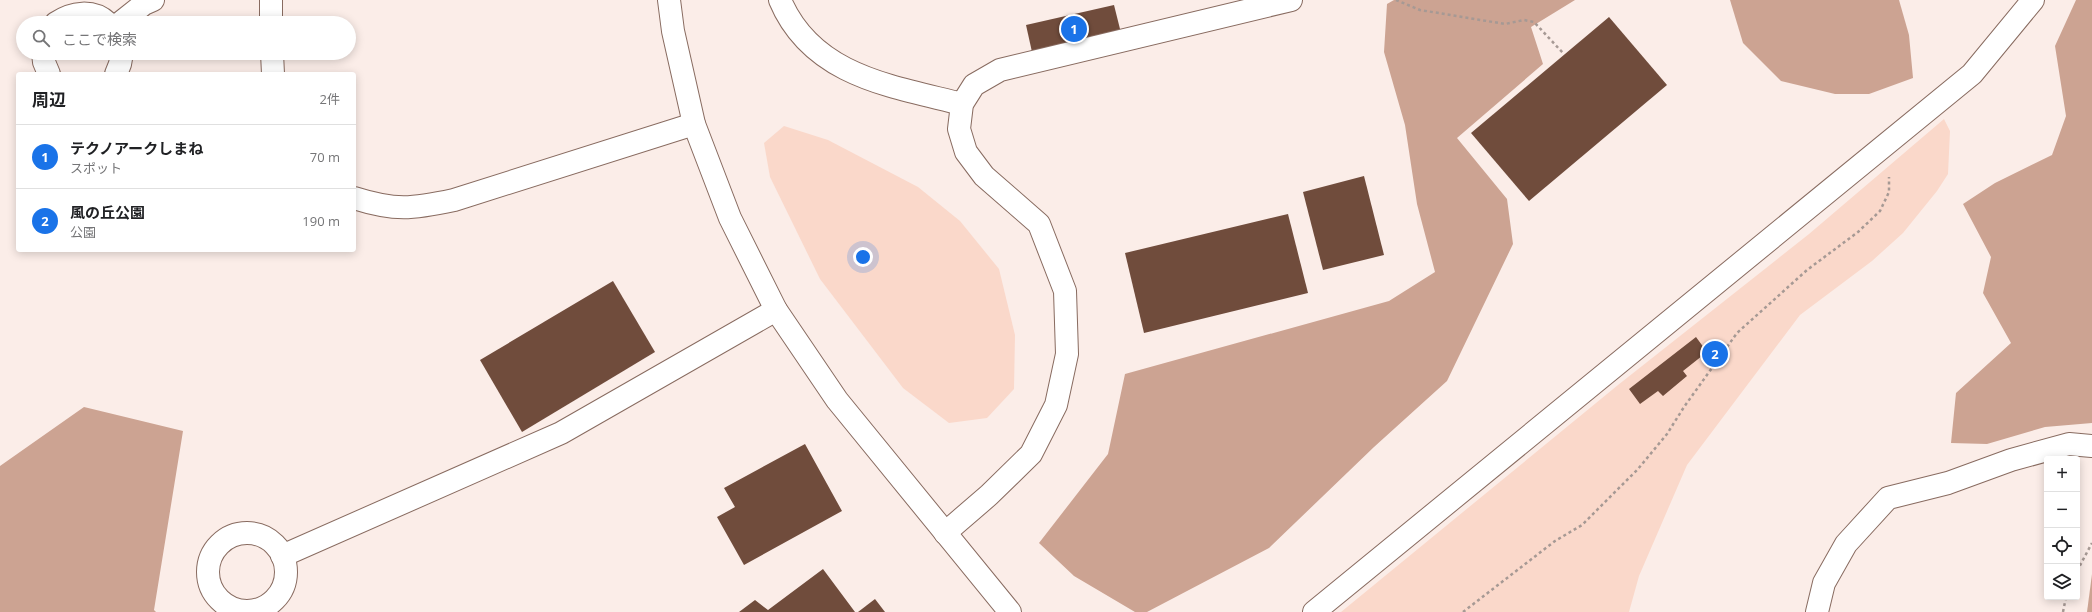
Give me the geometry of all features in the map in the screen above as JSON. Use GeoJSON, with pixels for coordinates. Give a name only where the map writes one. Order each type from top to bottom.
{"type":"FeatureCollection","features":[{"type":"Feature","properties":{"kind":"street"},"geometry":{"type":"LineString","coordinates":[[129,16],[144,4],[153,0]]}},
{"type":"Feature","properties":{"kind":"street"},"geometry":{"type":"LineString","coordinates":[[271,0],[271,16]]}},
{"type":"Feature","properties":{"kind":"street"},"geometry":{"type":"LineString","coordinates":[[669,0],[673,31],[694,124],[730,218],[776,310],[837,400],[1010,612]]}},
{"type":"Feature","properties":{"kind":"street"},"geometry":{"type":"LineString","coordinates":[[780,0],[787,16],[803,38],[825,56],[848,71],[873,82],[962,104]]}},
{"type":"Feature","properties":{"kind":"street"},"geometry":{"type":"LineString","coordinates":[[945,533],[989,495],[1031,454],[1056,405],[1068,354],[1065,291],[1039,224],[984,176],[966,152],[958,129],[962,104],[974,85],[1000,70],[1291,0]]}},
{"type":"Feature","properties":{"kind":"street"},"geometry":{"type":"LineString","coordinates":[[1314,612],[1972,74],[2033,0]]}},
{"type":"Feature","properties":{"kind":"street"},"geometry":{"type":"LineString","coordinates":[[66,16],[79,13],[93,14],[96,16]]}},
{"type":"Feature","properties":{"kind":"street"},"geometry":{"type":"LineString","coordinates":[[44,60],[48,72]]}},
{"type":"Feature","properties":{"kind":"street"},"geometry":{"type":"LineString","coordinates":[[117,72],[121,60]]}},
{"type":"Feature","properties":{"kind":"street"},"geometry":{"type":"LineString","coordinates":[[272,60],[273,72]]}},
{"type":"Feature","properties":{"kind":"street"},"geometry":{"type":"LineString","coordinates":[[356,199],[380,206],[414,208],[454,200],[694,124]]}},
{"type":"Feature","properties":{"kind":"street"},"geometry":{"type":"LineString","coordinates":[[282,556],[561,433],[776,310]]}},
{"type":"Feature","properties":{"kind":"street"},"geometry":{"type":"LineString","coordinates":[[1817,612],[1824,584],[1846,544],[1888,498],[1948,483],[2011,460],[2069,444],[2092,446]]}},
{"type":"Feature","properties":{"kind":"path"},"geometry":{"type":"LineString","coordinates":[[1396,0],[1420,10],[1505,24],[1524,20],[1534,22],[1562,52]]}},
{"type":"Feature","properties":{"kind":"path"},"geometry":{"type":"LineString","coordinates":[[1463,612],[1555,540],[1582,525],[1638,469],[1667,434],[1684,407],[1737,333],[1807,270],[1858,232],[1880,211],[1889,192],[1889,174]]}},
{"type":"Feature","properties":{"kind":"path"},"geometry":{"type":"LineString","coordinates":[[2080,565],[2092,543]]}},
{"type":"Feature","properties":{"kind":"path"},"geometry":{"type":"LineString","coordinates":[[2063,612],[2065,600]]}},
{"type":"Feature","properties":{"kind":"shaded area"},"geometry":{"type":"Polygon","coordinates":[[[1394,0],[1575,0],[1531,27],[1543,64],[1457,138],[1507,199],[1513,244],[1447,381],[1374,447],[1269,548],[1147,612],[1135,612],[1074,576],[1039,543],[1108,454],[1125,374],[1389,301],[1435,272],[1417,204],[1405,125],[1384,52],[1387,4],[1394,0]]]}},
{"type":"Feature","properties":{"kind":"shaded area"},"geometry":{"type":"Polygon","coordinates":[[[1730,0],[1899,0],[1909,35],[1913,78],[1869,94],[1835,94],[1781,81],[1743,43],[1730,0]]]}},
{"type":"Feature","properties":{"kind":"shaded area"},"geometry":{"type":"Polygon","coordinates":[[[2076,0],[2092,0],[2092,423],[2045,427],[1987,444],[1951,443],[1956,393],[2011,343],[1983,293],[1991,257],[1963,204],[1995,183],[2052,155],[2066,116],[2055,46],[2076,0]]]}},
{"type":"Feature","properties":{"kind":"shaded area"},"geometry":{"type":"Polygon","coordinates":[[[1944,119],[1950,131],[1948,174],[1937,191],[1903,233],[1872,261],[1800,315],[1687,465],[1639,576],[1629,612],[1341,612],[1618,385],[1809,234],[1944,119]]]}},
{"type":"Feature","properties":{"kind":"shaded area"},"geometry":{"type":"Polygon","coordinates":[[[784,126],[828,140],[918,187],[960,221],[999,269],[1015,335],[1014,389],[987,418],[949,423],[903,388],[820,279],[770,177],[764,143],[784,126]]]}},
{"type":"Feature","properties":{"kind":"shaded area"},"geometry":{"type":"Polygon","coordinates":[[[84,407],[183,431],[154,610],[156,612],[0,612],[0,466],[84,407]]]}},
{"type":"Feature","properties":{"kind":"shaded area"},"geometry":{"type":"Polygon","coordinates":[[[2092,574],[2092,612],[2087,612],[2092,574]]]}},
{"type":"Feature","properties":{"kind":"building"},"geometry":{"type":"Polygon","coordinates":[[[1114,5],[1121,33],[1032,52],[1026,25],[1114,5]]]}},
{"type":"Feature","properties":{"kind":"building"},"geometry":{"type":"Polygon","coordinates":[[[1609,17],[1667,85],[1529,201],[1471,133],[1609,17]]]}},
{"type":"Feature","properties":{"kind":"building"},"geometry":{"type":"Polygon","coordinates":[[[1364,176],[1384,255],[1323,270],[1303,192],[1364,176]]]}},
{"type":"Feature","properties":{"kind":"building"},"geometry":{"type":"Polygon","coordinates":[[[1288,214],[1308,293],[1144,333],[1125,253],[1288,214]]]}},
{"type":"Feature","properties":{"kind":"building"},"geometry":{"type":"Polygon","coordinates":[[[613,281],[655,352],[522,432],[480,360],[613,281]]]}},
{"type":"Feature","properties":{"kind":"building"},"geometry":{"type":"Polygon","coordinates":[[[1696,337],[1707,352],[1683,371],[1687,376],[1663,396],[1658,391],[1640,404],[1629,389],[1696,337]]]}},
{"type":"Feature","properties":{"kind":"building"},"geometry":{"type":"Polygon","coordinates":[[[805,444],[842,511],[744,565],[717,517],[735,507],[724,488],[805,444]]]}},
{"type":"Feature","properties":{"kind":"building"},"geometry":{"type":"Polygon","coordinates":[[[823,569],[855,612],[739,612],[755,600],[768,610],[823,569]]]}},
{"type":"Feature","properties":{"kind":"building"},"geometry":{"type":"Polygon","coordinates":[[[875,599],[885,612],[858,612],[875,599]]]}},
{"type":"Feature","properties":{"kind":"place","name":"テクノアークしまね"},"geometry":{"type":"Point","coordinates":[1074,29]}},
{"type":"Feature","properties":{"kind":"place","name":"風の丘公園"},"geometry":{"type":"Point","coordinates":[1715,354]}}]}
